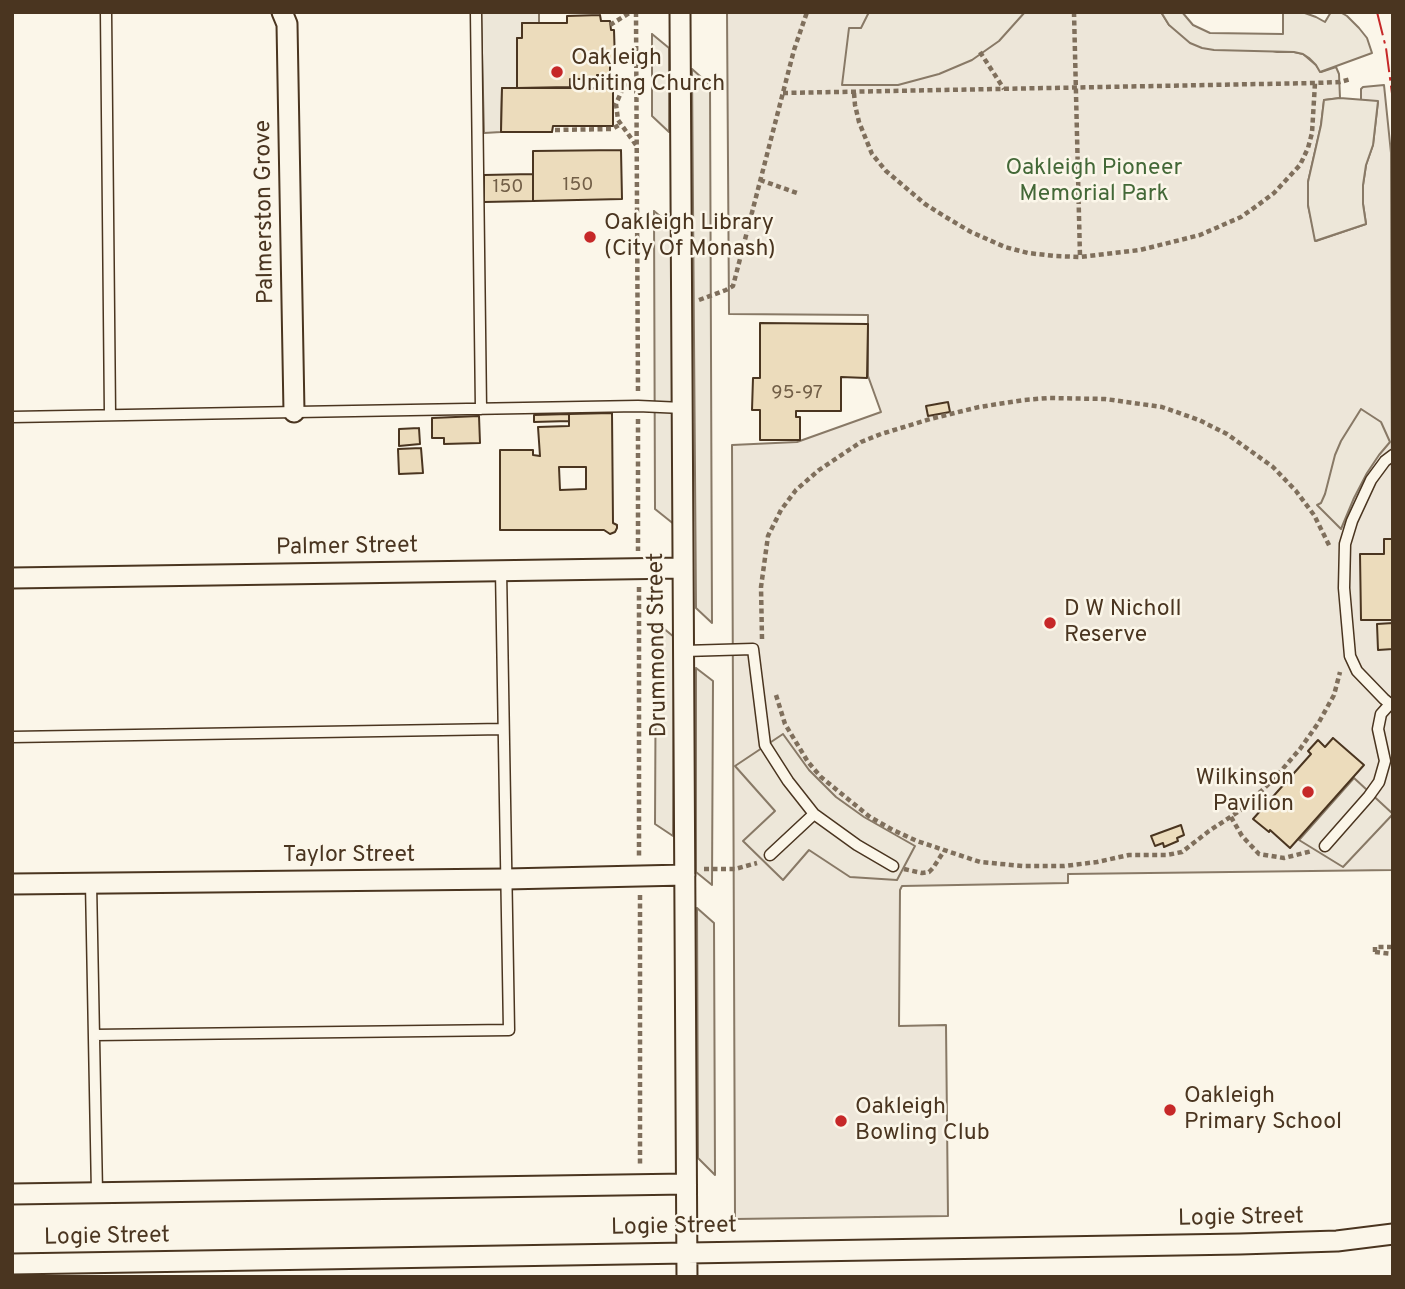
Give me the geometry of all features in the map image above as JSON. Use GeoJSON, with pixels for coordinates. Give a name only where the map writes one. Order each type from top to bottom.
{"type":"FeatureCollection","features":[{"type":"Feature","properties":{"kind":"street","name":"Palmerston Grove"},"geometry":{"type":"LineString","coordinates":[[282,12],[287,24],[294,412]]}},
{"type":"Feature","properties":{"kind":"street","name":"Drummond Street"},"geometry":{"type":"LineString","coordinates":[[680,12],[687,1277]]}},
{"type":"Feature","properties":{"kind":"street","name":"Palmer Street"},"geometry":{"type":"LineString","coordinates":[[12,578],[683,568]]}},
{"type":"Feature","properties":{"kind":"street","name":"Taylor Street"},"geometry":{"type":"LineString","coordinates":[[12,884],[506,879],[640,876],[685,872]]}},
{"type":"Feature","properties":{"kind":"street","name":"Logie Street"},"geometry":{"type":"LineString","coordinates":[[12,1194],[686,1184]]}},
{"type":"Feature","properties":{"kind":"street","name":"Logie Street"},"geometry":{"type":"LineString","coordinates":[[12,1264],[1337,1241],[1393,1234]]}},
{"type":"Feature","properties":{"kind":"street","name":"Logie Street"},"geometry":{"type":"LineString","coordinates":[[1337,1241],[1393,1248]]}},
{"type":"Feature","properties":{"kind":"lane"},"geometry":{"type":"LineString","coordinates":[[106,12],[110,415]]}},
{"type":"Feature","properties":{"kind":"lane"},"geometry":{"type":"LineString","coordinates":[[476,12],[481,409]]}},
{"type":"Feature","properties":{"kind":"lane"},"geometry":{"type":"LineString","coordinates":[[12,416],[638,406],[682,408]]}},
{"type":"Feature","properties":{"kind":"lane"},"geometry":{"type":"LineString","coordinates":[[1325,846],[1379,782],[1385,761],[1378,729],[1381,714],[1392,704],[1357,671],[1350,656],[1344,587],[1345,544],[1352,521],[1371,480],[1393,455]]}},
{"type":"Feature","properties":{"kind":"lane"},"geometry":{"type":"LineString","coordinates":[[94,1035],[509,1030],[502,570]]}},
{"type":"Feature","properties":{"kind":"lane"},"geometry":{"type":"LineString","coordinates":[[684,651],[753,649],[765,745],[788,781],[814,814],[857,845],[893,866]]}},
{"type":"Feature","properties":{"kind":"lane"},"geometry":{"type":"LineString","coordinates":[[12,737],[503,729]]}},
{"type":"Feature","properties":{"kind":"lane"},"geometry":{"type":"LineString","coordinates":[[770,856],[814,814]]}},
{"type":"Feature","properties":{"kind":"lane"},"geometry":{"type":"LineString","coordinates":[[92,883],[97,1193]]}},
{"type":"Feature","properties":{"kind":"path"},"geometry":{"type":"LineString","coordinates":[[610,25],[634,12],[637,145],[640,1185]]}},
{"type":"Feature","properties":{"kind":"path"},"geometry":{"type":"LineString","coordinates":[[682,307],[733,286],[794,50],[807,12]]}},
{"type":"Feature","properties":{"kind":"path"},"geometry":{"type":"LineString","coordinates":[[1074,12],[1080,257]]}},
{"type":"Feature","properties":{"kind":"path"},"geometry":{"type":"LineString","coordinates":[[980,52],[1004,90]]}},
{"type":"Feature","properties":{"kind":"path"},"geometry":{"type":"LineString","coordinates":[[783,93],[1315,83],[1350,79]]}},
{"type":"Feature","properties":{"kind":"path"},"geometry":{"type":"LineString","coordinates":[[636,80],[623,88],[616,104],[618,120],[637,145]]}},
{"type":"Feature","properties":{"kind":"path"},"geometry":{"type":"LineString","coordinates":[[854,93],[859,122],[872,154],[886,171],[925,204],[971,232],[1005,247],[1055,257],[1080,257],[1140,250],[1200,235],[1241,217],[1266,200],[1289,178],[1304,157],[1314,119],[1315,83]]}},
{"type":"Feature","properties":{"kind":"path"},"geometry":{"type":"LineString","coordinates":[[555,130],[612,129],[621,124]]}},
{"type":"Feature","properties":{"kind":"path"},"geometry":{"type":"LineString","coordinates":[[760,180],[797,194]]}},
{"type":"Feature","properties":{"kind":"path"},"geometry":{"type":"LineString","coordinates":[[764,646],[761,633],[761,587],[768,536],[781,510],[796,490],[827,464],[861,442],[930,419],[979,407],[1049,398],[1105,399],[1162,407],[1199,420],[1227,434],[1273,467],[1314,515],[1331,551]]}},
{"type":"Feature","properties":{"kind":"path"},"geometry":{"type":"LineString","coordinates":[[774,686],[785,724],[808,762],[821,777],[870,817],[893,830],[944,851],[981,862],[1064,866],[1129,855],[1167,855],[1182,852],[1231,817],[1273,780],[1300,749],[1334,695],[1342,668],[1350,656]]}},
{"type":"Feature","properties":{"kind":"path"},"geometry":{"type":"LineString","coordinates":[[1231,817],[1242,836],[1259,854],[1284,858],[1325,846]]}},
{"type":"Feature","properties":{"kind":"path"},"geometry":{"type":"LineString","coordinates":[[893,866],[914,873],[929,872],[944,851]]}},
{"type":"Feature","properties":{"kind":"path"},"geometry":{"type":"LineString","coordinates":[[685,872],[735,869],[764,861],[770,856]]}},
{"type":"Feature","properties":{"kind":"path"},"geometry":{"type":"LineString","coordinates":[[1393,947],[1374,947],[1375,952],[1393,954]]}},
{"type":"Feature","properties":{"kind":"green space","name":"Oakleigh Pioneer Memorial Park"},"geometry":{"type":"Polygon","coordinates":[[[727,12],[1161,12],[1169,25],[1277,52],[1303,54],[1321,72],[1336,67],[1339,74],[1340,98],[1324,100],[1308,182],[1308,205],[1316,241],[1366,224],[1363,185],[1373,145],[1378,102],[1361,100],[1361,89],[1384,85],[1391,153],[1393,870],[1068,874],[1068,883],[902,886],[899,1026],[946,1025],[948,1216],[735,1219],[732,445],[797,442],[881,412],[868,376],[868,315],[729,314],[727,12]]]}},
{"type":"Feature","properties":{"kind":"shaded area"},"geometry":{"type":"Polygon","coordinates":[[[481,12],[539,12],[539,23],[522,23],[522,38],[517,38],[517,88],[502,88],[501,132],[484,133],[481,12]]]}},
{"type":"Feature","properties":{"kind":"shaded area"},"geometry":{"type":"Polygon","coordinates":[[[869,12],[1025,12],[999,41],[972,60],[939,74],[898,85],[842,85],[849,28],[861,28],[869,12]]]}},
{"type":"Feature","properties":{"kind":"shaded area"},"geometry":{"type":"Polygon","coordinates":[[[1161,12],[1182,12],[1193,25],[1210,33],[1283,34],[1283,12],[1302,12],[1325,22],[1331,12],[1340,12],[1367,38],[1372,53],[1320,72],[1309,58],[1294,52],[1202,48],[1190,43],[1169,25],[1161,12]]]}},
{"type":"Feature","properties":{"kind":"shaded area"},"geometry":{"type":"Polygon","coordinates":[[[652,34],[669,48],[669,132],[652,116],[652,34]]]}},
{"type":"Feature","properties":{"kind":"shaded area"},"geometry":{"type":"Polygon","coordinates":[[[692,69],[710,85],[712,623],[696,608],[692,69]]]}},
{"type":"Feature","properties":{"kind":"shaded area"},"geometry":{"type":"Polygon","coordinates":[[[1340,98],[1378,101],[1373,145],[1363,185],[1366,224],[1315,241],[1308,205],[1308,182],[1324,100],[1340,98]]]}},
{"type":"Feature","properties":{"kind":"shaded area"},"geometry":{"type":"Polygon","coordinates":[[[654,211],[671,225],[675,525],[655,509],[654,211]]]}},
{"type":"Feature","properties":{"kind":"shaded area"},"geometry":{"type":"Polygon","coordinates":[[[1361,409],[1381,422],[1390,442],[1367,473],[1341,529],[1317,505],[1325,494],[1341,441],[1361,409]]]}},
{"type":"Feature","properties":{"kind":"shaded area"},"geometry":{"type":"Polygon","coordinates":[[[656,622],[674,637],[673,836],[655,824],[656,622]]]}},
{"type":"Feature","properties":{"kind":"shaded area"},"geometry":{"type":"Polygon","coordinates":[[[696,668],[713,681],[712,885],[696,872],[696,668]]]}},
{"type":"Feature","properties":{"kind":"shaded area"},"geometry":{"type":"Polygon","coordinates":[[[783,734],[809,770],[836,797],[864,817],[915,846],[897,880],[850,877],[809,850],[783,880],[743,841],[775,811],[735,766],[783,734]]]}},
{"type":"Feature","properties":{"kind":"shaded area"},"geometry":{"type":"Polygon","coordinates":[[[1354,778],[1393,814],[1343,867],[1299,840],[1354,778]]]}},
{"type":"Feature","properties":{"kind":"shaded area"},"geometry":{"type":"Polygon","coordinates":[[[697,908],[714,923],[715,1175],[698,1158],[697,908]]]}},
{"type":"Feature","properties":{"kind":"building"},"geometry":{"type":"Polygon","coordinates":[[[600,15],[601,21],[610,21],[611,30],[614,30],[615,62],[610,62],[610,76],[570,79],[570,87],[517,88],[517,38],[522,38],[522,23],[567,23],[567,16],[600,15]]]}},
{"type":"Feature","properties":{"kind":"building"},"geometry":{"type":"Polygon","coordinates":[[[502,88],[613,88],[613,126],[553,126],[552,132],[501,132],[502,88]]]}},
{"type":"Feature","properties":{"kind":"building"},"geometry":{"type":"Polygon","coordinates":[[[621,150],[622,199],[533,201],[533,151],[621,150]]]}},
{"type":"Feature","properties":{"kind":"building"},"geometry":{"type":"Polygon","coordinates":[[[533,174],[533,201],[484,202],[484,175],[533,174]]]}},
{"type":"Feature","properties":{"kind":"building"},"geometry":{"type":"Polygon","coordinates":[[[760,323],[868,324],[867,378],[841,377],[841,411],[796,411],[796,417],[800,417],[800,440],[760,440],[760,410],[752,410],[753,378],[760,378],[760,323]]]}},
{"type":"Feature","properties":{"kind":"building"},"geometry":{"type":"Polygon","coordinates":[[[948,402],[950,412],[928,416],[926,406],[948,402]]]}},
{"type":"Feature","properties":{"kind":"building"},"geometry":{"type":"Polygon","coordinates":[[[612,413],[613,523],[617,525],[615,532],[500,530],[500,450],[533,450],[533,455],[540,456],[538,427],[569,426],[569,414],[612,413]],[[559,467],[560,490],[586,489],[586,467],[559,467]]]}},
{"type":"Feature","properties":{"kind":"building"},"geometry":{"type":"Polygon","coordinates":[[[569,414],[569,421],[534,422],[534,415],[569,414]]]}},
{"type":"Feature","properties":{"kind":"building"},"geometry":{"type":"Polygon","coordinates":[[[479,416],[480,443],[444,444],[444,438],[432,438],[432,418],[479,416]]]}},
{"type":"Feature","properties":{"kind":"building"},"geometry":{"type":"Polygon","coordinates":[[[419,428],[420,444],[399,446],[399,429],[419,428]]]}},
{"type":"Feature","properties":{"kind":"building"},"geometry":{"type":"Polygon","coordinates":[[[421,448],[423,473],[399,474],[398,449],[421,448]]]}},
{"type":"Feature","properties":{"kind":"building"},"geometry":{"type":"Polygon","coordinates":[[[1384,539],[1393,539],[1393,620],[1361,620],[1360,554],[1384,554],[1384,539]]]}},
{"type":"Feature","properties":{"kind":"building"},"geometry":{"type":"Polygon","coordinates":[[[1393,623],[1393,649],[1378,650],[1377,624],[1393,623]]]}},
{"type":"Feature","properties":{"kind":"building","name":"Wilkinson Pavilion"},"geometry":{"type":"Polygon","coordinates":[[[1333,738],[1364,765],[1290,848],[1253,819],[1311,754],[1308,751],[1318,740],[1325,747],[1333,738]]]}},
{"type":"Feature","properties":{"kind":"building"},"geometry":{"type":"Polygon","coordinates":[[[1181,825],[1184,835],[1177,838],[1178,841],[1164,847],[1163,843],[1155,846],[1151,836],[1181,825]]]}},
{"type":"Feature","properties":{"kind":"power"},"geometry":{"type":"LineString","coordinates":[[1377,12],[1386,48],[1393,101]]}},
{"type":"Feature","properties":{"kind":"place","name":"Oakleigh Uniting Church"},"geometry":{"type":"Point","coordinates":[557,72]}},
{"type":"Feature","properties":{"kind":"place","name":"Oakleigh Library (City Of Monash)"},"geometry":{"type":"Point","coordinates":[590,237]}},
{"type":"Feature","properties":{"kind":"place","name":"D W Nicholl Reserve"},"geometry":{"type":"Point","coordinates":[1050,623]}},
{"type":"Feature","properties":{"kind":"place","name":"Wilkinson Pavilion"},"geometry":{"type":"Point","coordinates":[1308,792]}},
{"type":"Feature","properties":{"kind":"place","name":"Oakleigh Primary School"},"geometry":{"type":"Point","coordinates":[1170,1110]}},
{"type":"Feature","properties":{"kind":"place","name":"Oakleigh Bowling Club"},"geometry":{"type":"Point","coordinates":[841,1121]}}]}
